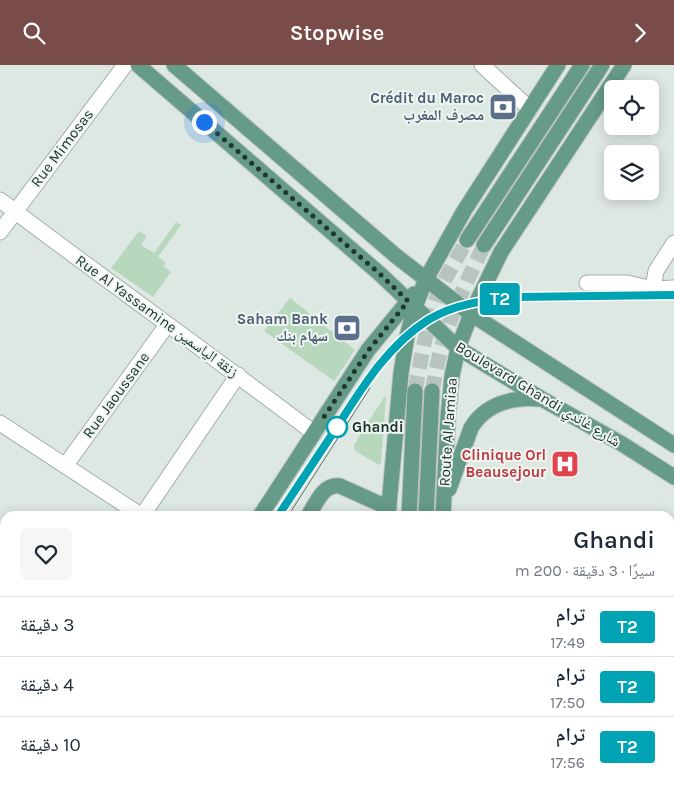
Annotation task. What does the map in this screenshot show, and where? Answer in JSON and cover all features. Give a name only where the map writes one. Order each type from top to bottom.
[{"type":"main road","name":"Boulevard Ghandi شارع غاندي","points":[[138,65],[380,274],[458,348],[542,399],[622,444],[674,477]]},
{"type":"main road","name":"Boulevard Ghandi شارع غاندي","points":[[174,65],[396,256],[471,314],[674,445]]},
{"type":"main road","points":[[263,511],[368,351],[412,304],[464,211],[558,65]]},
{"type":"main road","points":[[467,240],[582,65]]},
{"type":"main road","points":[[484,245],[602,65]]},
{"type":"main road","name":"Route Al Jamiaa","points":[[443,511],[452,376],[458,348],[471,314],[501,252],[624,65]]},
{"type":"main road","points":[[388,511],[400,373],[412,304]]},
{"type":"main road","points":[[409,511],[415,391]]},
{"type":"main road","points":[[426,511],[432,391]]},
{"type":"main road","points":[[443,511],[466,441],[477,418],[484,411],[510,401],[542,399]]},
{"type":"main road","points":[[311,511],[325,490],[335,485],[370,501],[386,511]]},
{"type":"street","name":"Rue Mimosas","points":[[0,232],[125,65]]},
{"type":"street","points":[[482,65],[530,109]]},
{"type":"street","name":"Rue Al Yassamine زنقة الياسمين","points":[[0,200],[314,433]]},
{"type":"street","points":[[653,289],[656,271],[674,243]]},
{"type":"street","points":[[587,283],[627,283],[653,289],[674,288]]},
{"type":"street","name":"Rue Jaoussane","points":[[65,465],[167,325]]},
{"type":"street","points":[[145,511],[238,375]]},
{"type":"street","points":[[0,423],[134,511]]},
{"type":"green space","points":[[176,222],[181,225],[158,257],[166,263],[163,266],[171,272],[153,297],[111,268],[139,231],[147,236],[141,245],[154,253]]},
{"type":"green space","points":[[290,298],[355,350],[334,381],[264,331]]},
{"type":"green space","points":[[384,397],[386,397],[381,463],[379,465],[355,451],[354,445]]},
{"type":"tunnel","points":[[415,391],[426,335],[435,303],[445,279],[467,240]]},
{"type":"tunnel","points":[[432,391],[445,336],[460,296],[484,245]]},
{"type":"tram line","points":[[281,511],[377,368],[400,342],[428,320],[459,306],[516,297],[674,295]]},
{"type":"tram line","name":"T2","points":[[281,511],[372,373],[399,343],[429,320],[461,306],[491,299],[674,295]]},
{"type":"tram line","points":[[291,511],[370,388]]},
{"type":"place","name":"Crédit du Maroc مصرف المغرب","points":[[503,107]]},
{"type":"place","name":"Saham Bank سهام بنك","points":[[347,328]]},
{"type":"place","name":"Ghandi","points":[[337,427]]},
{"type":"place","name":"Clinique Orl Beausejour","points":[[565,464]]},
{"type":"route","points":[[204,122],[387,280],[408,301],[368,351],[324,417],[337,427]]}]
